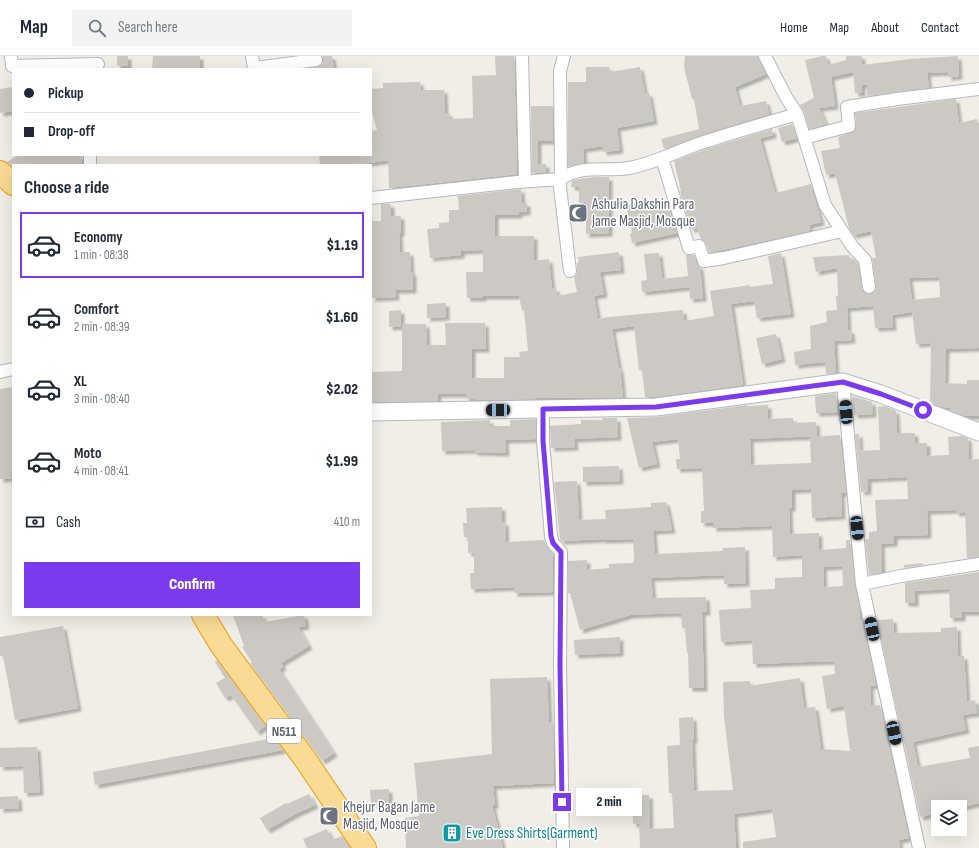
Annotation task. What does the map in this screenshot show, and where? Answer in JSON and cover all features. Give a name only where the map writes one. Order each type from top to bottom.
[{"type":"highway","points":[[0,172],[12,183]]},
{"type":"highway","name":"N511","points":[[203,616],[221,645],[305,759],[365,848]]},
{"type":"street","points":[[11,56],[12,66],[98,63]]},
{"type":"street","points":[[252,56],[254,68],[316,60]]},
{"type":"street","points":[[522,56],[525,181]]},
{"type":"street","points":[[564,56],[560,71],[560,179],[570,271]]},
{"type":"street","points":[[765,56],[786,97],[797,114],[825,205],[852,246],[865,260],[869,287]]},
{"type":"street","points":[[804,138],[849,126],[847,108],[897,99],[979,88]]},
{"type":"street","points":[[372,198],[525,181],[560,179],[566,175],[580,171],[629,168],[662,158],[706,141],[797,114]]},
{"type":"street","points":[[662,158],[689,248],[699,246],[704,260],[724,258],[842,231]]},
{"type":"street","points":[[0,372],[12,369]]},
{"type":"street","points":[[843,382],[862,584],[919,848]]},
{"type":"street","points":[[372,412],[656,407],[843,382],[881,394],[979,432]]},
{"type":"street","points":[[543,409],[543,441],[551,536],[553,543],[561,552],[560,665],[564,848]]},
{"type":"street","points":[[862,584],[901,576],[979,564]]},
{"type":"building","points":[[117,56],[128,56],[128,66],[117,66]]},
{"type":"building","points":[[153,56],[200,56],[200,68],[152,68]]},
{"type":"building","points":[[322,56],[332,56],[334,68],[310,68],[320,66],[323,63]]},
{"type":"building","points":[[495,56],[514,56],[517,174],[389,188],[388,160],[362,164],[320,164],[319,156],[372,156],[372,131],[377,130],[372,112],[372,89],[383,88],[383,83],[420,82],[421,90],[444,90],[445,113],[449,113],[450,119],[473,118],[472,76],[496,75]]},
{"type":"building","points":[[685,56],[758,56],[766,74],[735,87],[740,106],[766,101],[769,114],[705,134],[664,149],[661,139],[699,129],[694,99],[692,99],[684,67]]},
{"type":"building","points":[[826,56],[828,65],[846,60],[846,56],[862,56],[862,65],[910,59],[958,56],[959,76],[948,77],[948,72],[927,73],[929,88],[867,96],[867,85],[862,85],[862,93],[855,93],[853,72],[831,77],[835,106],[819,108],[826,124],[809,129],[804,112],[800,105],[814,98],[805,60]]},
{"type":"building","points":[[586,67],[609,67],[610,72],[640,67],[645,94],[649,93],[654,121],[617,128],[620,150],[603,152],[603,146],[583,149],[584,163],[568,167],[568,82],[586,82]]},
{"type":"building","points":[[12,87],[12,111],[0,113],[0,89]]},
{"type":"building","points":[[956,99],[959,123],[977,119],[979,131],[979,348],[946,349],[945,383],[967,384],[967,380],[979,380],[979,416],[965,416],[950,410],[950,408],[930,402],[931,343],[916,344],[912,312],[892,315],[893,327],[875,328],[873,306],[847,308],[848,330],[851,330],[852,340],[834,341],[836,373],[826,374],[825,362],[795,365],[794,352],[811,349],[810,326],[827,322],[826,311],[837,310],[837,268],[816,272],[813,257],[849,255],[850,260],[854,259],[858,263],[863,291],[870,294],[876,289],[872,258],[876,258],[871,231],[853,235],[849,228],[835,173],[826,175],[821,151],[840,148],[838,137],[854,131],[856,126],[855,113]],"holes":[[[939,277],[940,297],[912,300],[909,278]]]},
{"type":"building","points":[[531,106],[553,106],[553,141],[538,141],[538,164],[546,164],[546,173],[532,173]]},
{"type":"building","points":[[792,124],[797,138],[782,142],[778,128]]},
{"type":"building","points":[[772,129],[773,135],[760,138],[775,193],[811,184],[821,222],[809,225],[810,231],[709,253],[706,243],[701,239],[697,228],[691,229],[680,191],[674,161],[709,148]]},
{"type":"building","points":[[16,156],[82,156],[82,164],[11,165],[7,162]]},
{"type":"building","points":[[595,177],[609,177],[609,233],[586,234],[586,203],[579,203],[579,187],[571,187],[572,181]]},
{"type":"building","points":[[521,189],[522,203],[527,203],[527,212],[519,212],[519,215],[495,215],[495,236],[534,236],[534,261],[549,259],[552,289],[556,288],[557,296],[577,292],[574,277],[577,274],[577,263],[579,262],[578,257],[619,252],[621,270],[600,272],[604,294],[594,296],[598,319],[683,310],[684,321],[714,316],[710,291],[750,285],[750,287],[773,284],[768,256],[781,253],[791,314],[757,318],[754,301],[731,304],[743,385],[655,397],[645,397],[642,370],[639,370],[634,326],[612,329],[619,369],[620,368],[623,398],[475,400],[475,398],[466,399],[466,394],[438,394],[438,401],[372,402],[372,372],[402,371],[402,324],[426,324],[427,345],[446,345],[445,323],[485,323],[486,349],[472,349],[472,378],[504,378],[504,357],[520,357],[519,352],[528,351],[524,310],[522,311],[519,296],[483,296],[483,298],[467,298],[466,272],[483,272],[483,250],[461,251],[461,255],[430,258],[427,229],[439,228],[439,223],[449,222],[449,210],[459,210],[458,196]]},
{"type":"building","points":[[666,199],[677,233],[632,243],[630,234],[632,233],[626,206],[652,200],[652,202]]},
{"type":"building","points":[[381,204],[391,204],[391,216],[401,216],[401,233],[399,233],[400,252],[410,252],[411,273],[413,272],[413,290],[395,290],[396,297],[372,298],[372,221],[381,221]]},
{"type":"building","points":[[659,253],[662,279],[688,276],[686,254],[694,255],[697,264],[700,267],[703,298],[690,299],[689,287],[642,292],[641,281],[647,280],[644,254]]},
{"type":"building","points":[[446,303],[446,317],[427,318],[427,304]]},
{"type":"building","points":[[401,310],[401,326],[389,327],[389,311]]},
{"type":"building","points":[[776,334],[782,359],[762,364],[756,338]]},
{"type":"building","points":[[12,387],[12,478],[0,479],[0,389]]},
{"type":"building","points":[[836,393],[838,412],[816,413],[815,396]]},
{"type":"building","points":[[852,396],[872,402],[873,414],[854,415]]},
{"type":"building","points":[[747,405],[768,405],[768,419],[793,418],[793,423],[816,422],[817,436],[750,439],[751,465],[811,463],[810,437],[840,435],[846,493],[841,493],[842,516],[812,518],[811,489],[792,490],[792,508],[789,508],[790,534],[819,533],[819,550],[846,548],[846,540],[850,540],[860,620],[862,620],[876,685],[870,686],[871,706],[880,705],[909,838],[899,840],[900,848],[743,848],[743,842],[776,837],[772,809],[734,814],[736,848],[640,848],[639,823],[633,824],[632,795],[649,795],[650,829],[674,828],[672,793],[669,793],[667,746],[680,745],[679,718],[693,717],[694,740],[692,740],[694,791],[733,790],[724,717],[723,682],[750,681],[750,686],[800,678],[804,708],[815,707],[821,749],[850,751],[844,706],[827,709],[822,676],[835,674],[834,661],[753,664],[752,640],[721,642],[719,610],[751,608],[750,590],[775,589],[775,578],[802,577],[802,555],[773,557],[772,526],[713,528],[713,523],[701,523],[701,511],[704,511],[702,468],[677,469],[676,459],[680,459],[678,439],[652,442],[657,464],[639,468],[627,418],[657,417]],"holes":[[[842,566],[843,586],[824,587],[823,567]]]},
{"type":"building","points":[[885,406],[896,411],[897,433],[915,433],[915,443],[927,443],[927,456],[949,455],[948,437],[962,436],[968,438],[969,460],[979,459],[979,557],[967,558],[965,512],[956,513],[956,510],[927,511],[928,535],[894,536],[894,543],[881,544],[882,572],[869,575],[865,539],[869,539],[869,532],[877,531],[875,500],[908,499],[907,477],[868,479],[868,491],[861,492],[855,434],[859,434],[860,451],[880,450],[878,407]]},
{"type":"building","points":[[602,418],[617,418],[618,437],[574,439],[575,447],[551,448],[550,426],[581,424],[581,420],[603,420]]},
{"type":"building","points":[[536,419],[536,439],[505,440],[506,453],[474,452],[474,450],[442,451],[441,422],[490,420],[490,426],[510,426],[510,420]]},
{"type":"building","points":[[619,466],[620,481],[583,482],[583,467]]},
{"type":"building","points":[[577,481],[579,520],[606,519],[605,510],[651,507],[651,503],[666,502],[672,530],[653,531],[655,554],[723,551],[722,548],[745,547],[746,583],[724,584],[724,575],[651,578],[653,598],[706,597],[707,612],[702,612],[704,688],[689,688],[688,653],[685,628],[682,628],[681,614],[630,615],[580,630],[570,593],[568,593],[568,561],[587,560],[587,570],[609,568],[609,564],[633,563],[634,559],[633,539],[561,541],[554,482]]},
{"type":"building","points":[[502,507],[502,522],[505,522],[506,542],[544,540],[547,548],[553,555],[553,592],[514,593],[514,587],[471,589],[470,573],[474,573],[474,552],[468,553],[468,537],[464,537],[463,523],[467,523],[466,508]]},
{"type":"building","points":[[923,563],[923,565],[904,568],[904,565]]},
{"type":"building","points":[[979,572],[979,612],[962,612],[962,618],[950,618],[949,589],[915,591],[915,603],[905,603],[905,583]]},
{"type":"building","points":[[233,616],[262,616],[265,622],[304,616],[306,626],[298,627],[309,646],[281,663],[283,667],[279,669],[334,753],[322,761],[250,663],[252,662],[242,647],[244,646]]},
{"type":"building","points":[[893,619],[894,633],[941,632],[941,628],[957,627],[958,656],[964,656],[967,702],[975,700],[977,713],[963,715],[966,730],[913,742],[918,767],[970,758],[968,748],[979,746],[979,803],[967,806],[967,800],[931,800],[931,815],[920,817],[877,620]]},
{"type":"building","points":[[63,626],[78,708],[15,720],[3,656],[0,656],[0,637]]},
{"type":"building","points":[[620,637],[620,653],[575,655],[574,640]]},
{"type":"building","points":[[217,660],[265,726],[257,732],[231,695],[225,698],[216,683],[225,678],[215,662]]},
{"type":"building","points":[[547,677],[549,722],[553,722],[554,783],[493,786],[495,805],[492,805],[503,848],[406,848],[405,818],[419,816],[414,763],[492,754],[490,679]]},
{"type":"building","points":[[274,738],[283,750],[95,785],[93,772]]},
{"type":"building","points":[[37,747],[40,792],[24,793],[23,766],[0,767],[0,748]]},
{"type":"building","points":[[389,789],[389,802],[371,803],[370,790]]},
{"type":"building","points":[[309,794],[315,805],[295,814],[267,830],[260,818],[286,803],[287,804]]},
{"type":"building","points":[[18,796],[19,808],[0,809],[0,797]]},
{"type":"building","points":[[327,829],[332,840],[342,836],[350,848],[307,848],[303,839]]},
{"type":"place","name":"Ashulia Dakshin Para Jame Masjid, Mosque","points":[[578,213]]},
{"type":"place","name":"Khejur Bagan Jame Masjid, Mosque","points":[[329,816]]},
{"type":"place","name":"Eve Dress Shirts(Garment)","points":[[452,833]]},
{"type":"route","points":[[562,802],[560,665],[561,552],[553,543],[551,536],[543,441],[543,409],[656,407],[843,382],[881,394],[923,410]]}]
